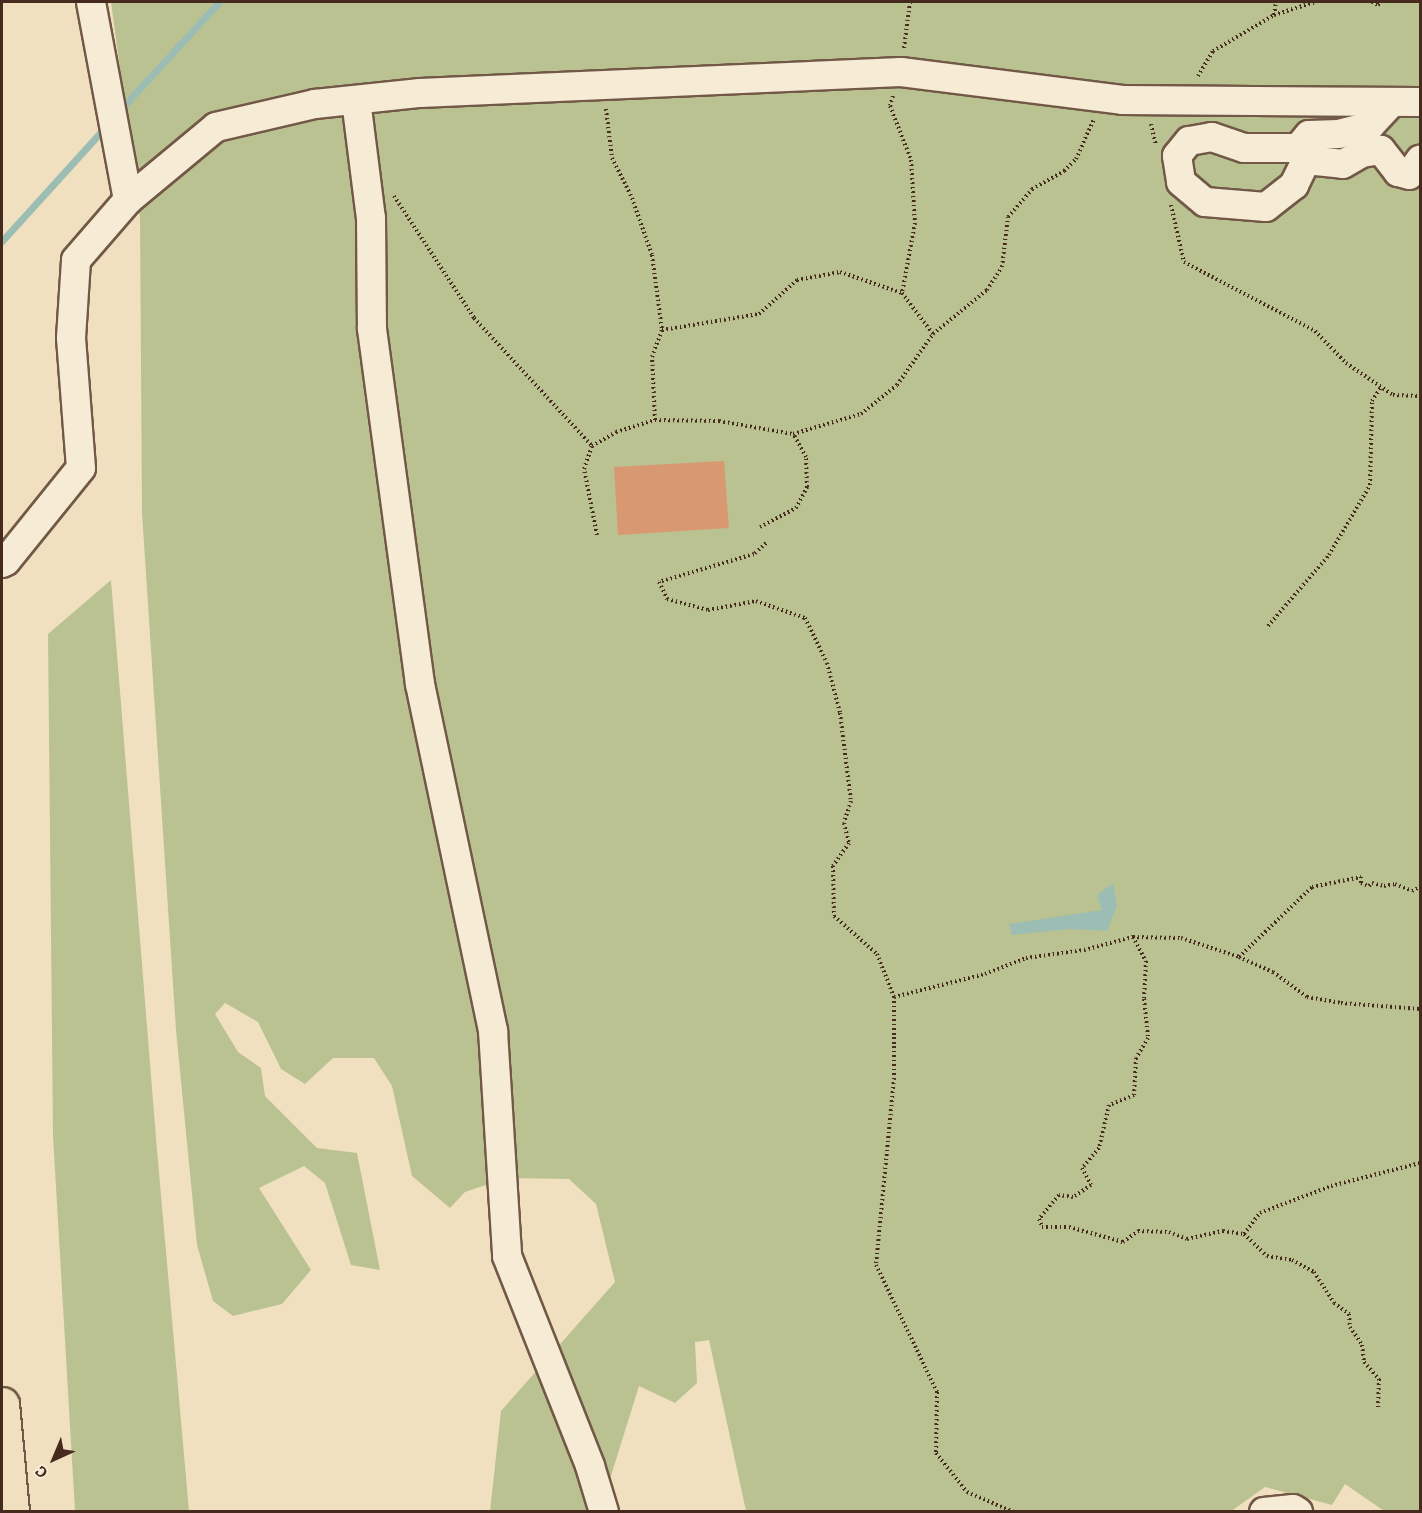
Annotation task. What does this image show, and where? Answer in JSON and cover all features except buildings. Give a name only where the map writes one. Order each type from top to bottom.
[{"type":"highway","points":[[2,1404],[12,1512]]},
{"type":"street","points":[[91,2],[128,200]]},
{"type":"street","points":[[2,563],[81,468],[71,338],[76,261],[128,200],[216,127],[315,104],[420,93],[901,72],[1133,100],[1420,102]]},
{"type":"street","points":[[356,100],[371,218],[372,329],[420,684],[493,1031],[507,1256],[590,1466],[604,1512]]},
{"type":"street","points":[[1392,102],[1370,126],[1339,134],[1309,135],[1302,154],[1343,164],[1362,153],[1381,150],[1398,172],[1409,175],[1420,160]]},
{"type":"street","points":[[1264,1512],[1293,1509],[1298,1512]]},
{"type":"path","points":[[902,293],[915,224],[911,160],[890,106],[901,72],[910,2]]},
{"type":"path","points":[[1274,15],[1276,2]]},
{"type":"path","points":[[1184,100],[1213,51],[1274,15],[1315,2]]},
{"type":"path","points":[[1372,2],[1378,4],[1382,2]]},
{"type":"path","points":[[604,85],[612,158],[632,198],[652,255],[663,330],[652,357],[655,420]]},
{"type":"path","points":[[597,535],[585,469],[592,446],[616,432],[655,420],[719,421],[793,434],[861,414],[897,385],[933,334],[987,290],[1002,267],[1008,217],[1032,189],[1064,171],[1076,159],[1094,120],[1133,100],[1156,146]]},
{"type":"path","points":[[363,164],[390,190],[474,318],[592,446]]},
{"type":"path","points":[[1170,204],[1184,262],[1316,331],[1346,363],[1393,395],[1420,396]]},
{"type":"path","points":[[663,330],[759,314],[797,280],[840,272],[902,293],[933,334]]},
{"type":"path","points":[[1268,626],[1329,555],[1370,485],[1372,401],[1381,387]]},
{"type":"path","points":[[760,526],[796,508],[807,487],[806,457],[793,434]]},
{"type":"path","points":[[766,543],[754,554],[659,582],[667,599],[708,610],[756,601],[805,618],[830,673],[840,714],[851,801],[844,823],[849,843],[833,866],[834,915],[877,954],[894,997],[894,1078],[876,1265],[937,1392],[936,1453],[967,1492],[1014,1512]]},
{"type":"path","points":[[1239,957],[1312,887],[1361,877],[1361,883],[1369,885],[1372,883],[1384,886],[1395,884],[1412,891],[1420,886]]},
{"type":"path","points":[[894,997],[985,974],[1026,958],[1084,950],[1133,937],[1181,938],[1239,957],[1273,972],[1307,997],[1341,1003],[1420,1009]]},
{"type":"path","points":[[1133,937],[1146,961],[1144,999],[1148,1038],[1136,1058],[1134,1095],[1109,1104],[1099,1148],[1082,1168],[1091,1185],[1073,1197],[1059,1195],[1039,1219],[1042,1227],[1069,1227],[1124,1242],[1138,1231],[1169,1232],[1187,1239],[1223,1231],[1244,1234],[1267,1256],[1292,1260],[1314,1272],[1334,1303],[1349,1314],[1350,1327],[1362,1345],[1364,1362],[1379,1379],[1378,1407]]},
{"type":"path","points":[[1244,1234],[1260,1213],[1331,1186],[1420,1163]]},
{"type":"green space","points":[[111,2],[1420,2],[1420,1511],[1384,1511],[1345,1484],[1332,1505],[1265,1487],[1230,1512],[746,1511],[709,1340],[695,1342],[697,1383],[675,1403],[639,1386],[600,1511],[490,1511],[501,1411],[615,1282],[596,1204],[569,1179],[507,1178],[465,1192],[450,1208],[412,1176],[392,1086],[374,1058],[333,1058],[305,1084],[281,1069],[258,1022],[225,1003],[215,1014],[238,1052],[261,1068],[265,1096],[317,1148],[357,1153],[380,1270],[351,1265],[325,1183],[304,1166],[259,1188],[311,1270],[282,1304],[233,1316],[213,1301],[197,1245],[176,1030],[142,513],[140,218]]},
{"type":"green space","points":[[111,580],[189,1511],[75,1511],[53,1136],[48,634]]},
{"type":"water","points":[[1113,883],[1117,906],[1107,931],[1070,929],[1012,935],[1009,924],[1102,910],[1097,895]]},
{"type":"waterway","points":[[120,110],[219,2]]},
{"type":"waterway","points":[[2,241],[107,125]]}]
